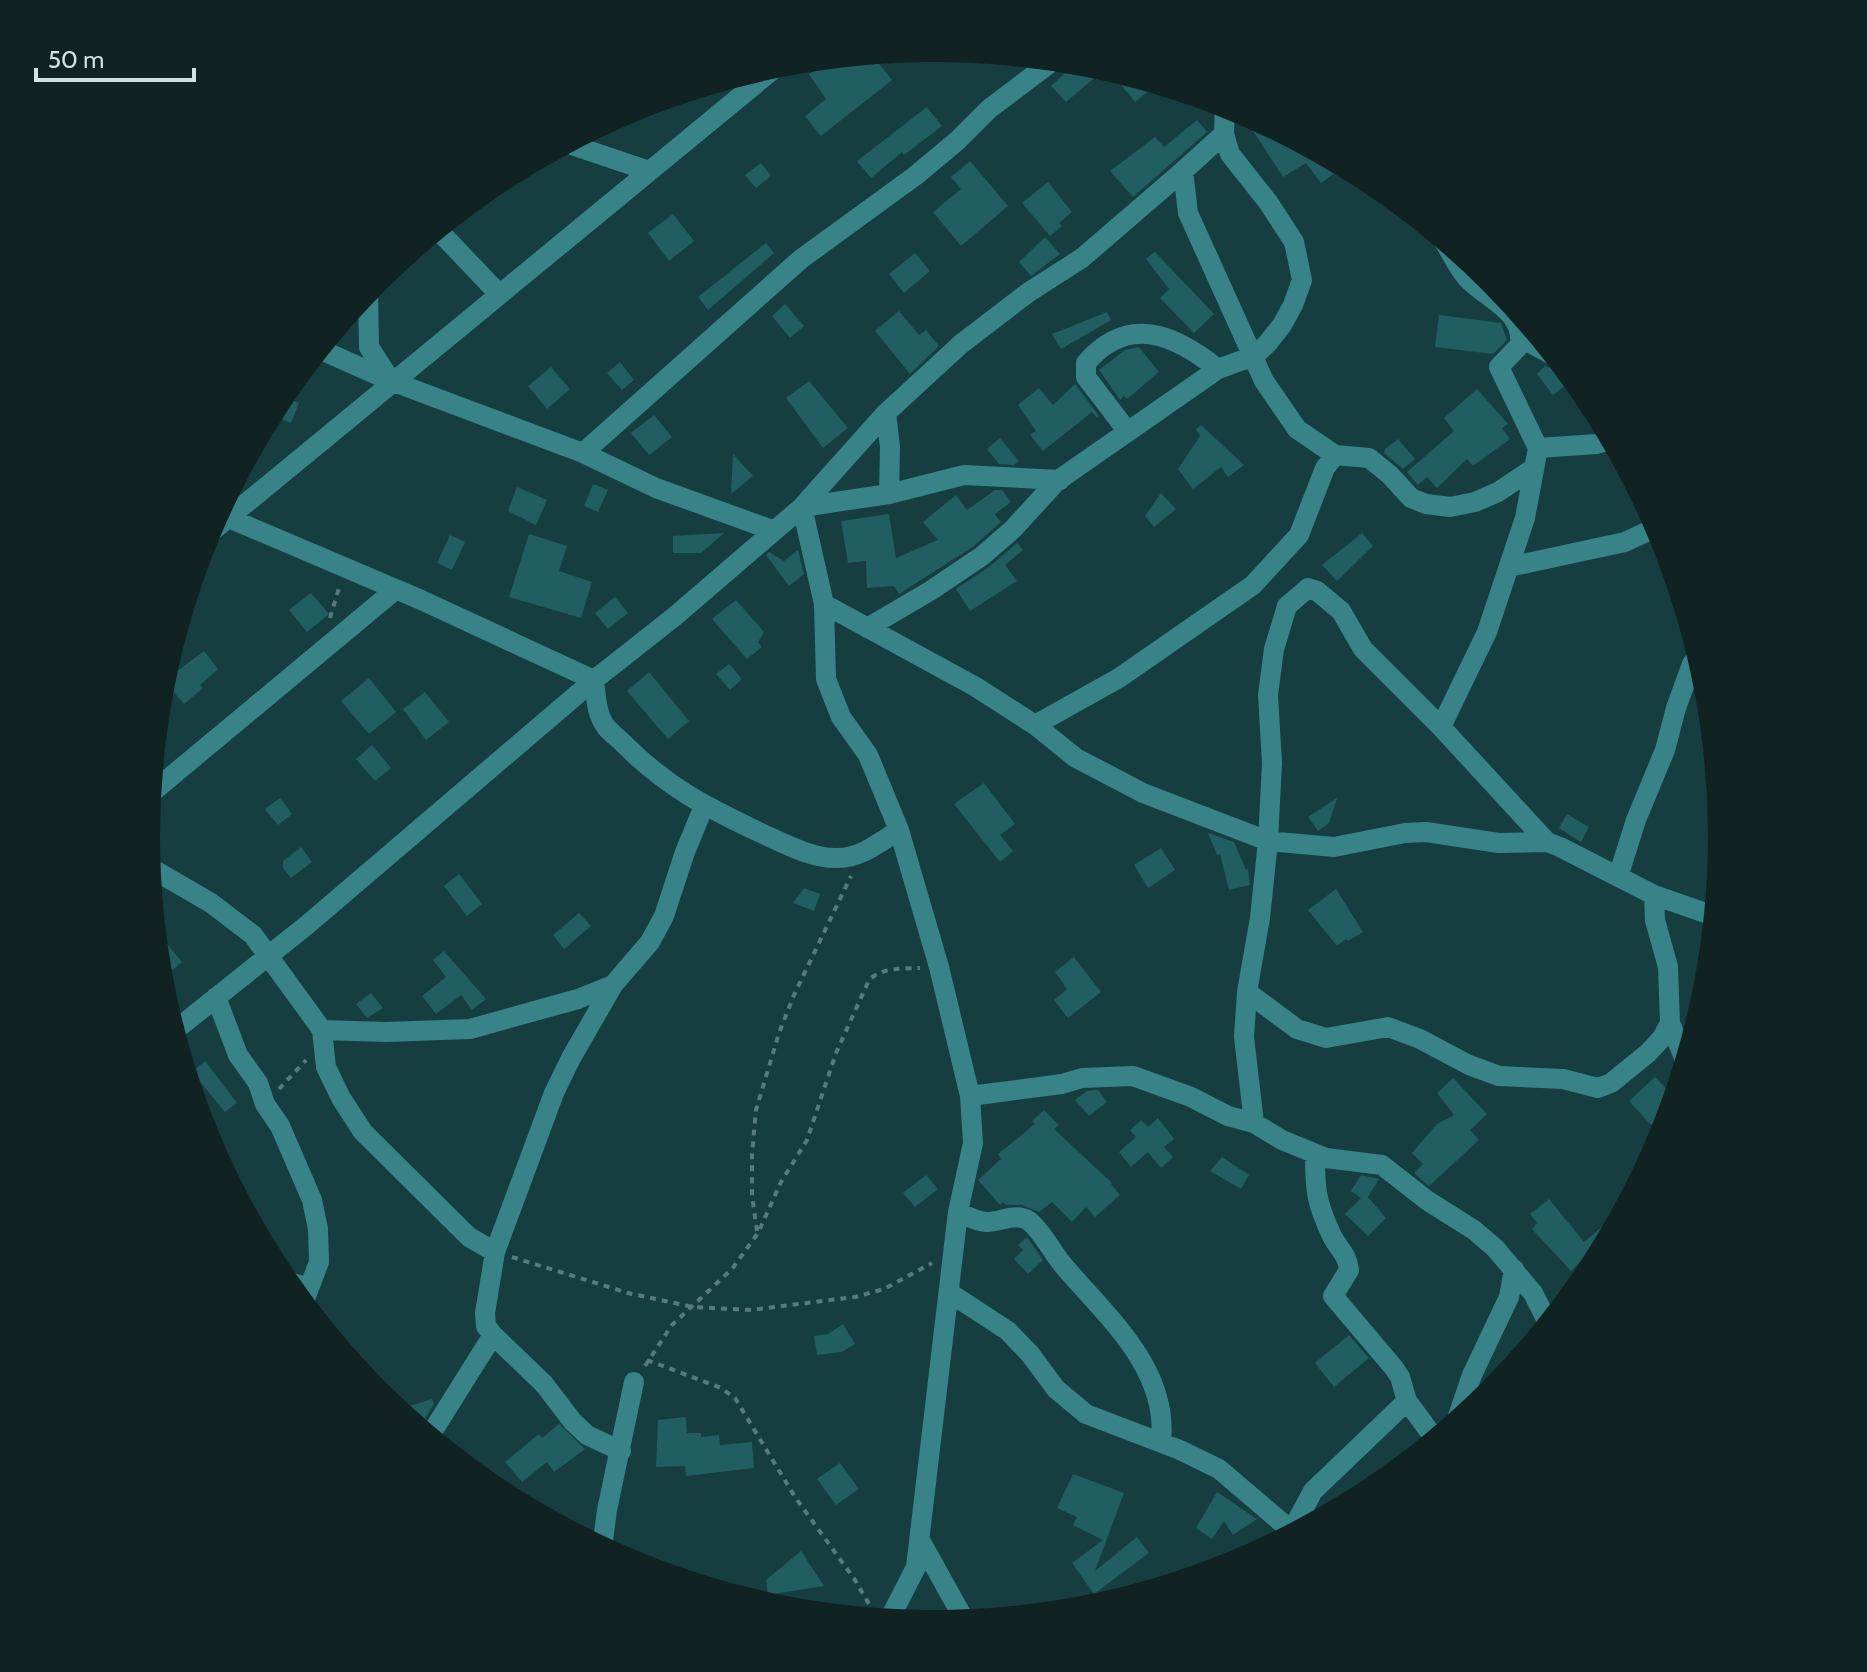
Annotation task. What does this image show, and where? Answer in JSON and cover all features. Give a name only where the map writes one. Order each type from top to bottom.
[{"type":"street","points":[[583,453],[801,259],[915,176],[989,109],[1041,70]]},
{"type":"street","points":[[234,506],[757,83]]},
{"type":"street","points":[[867,628],[982,556],[1060,480],[1218,369],[1254,356],[1282,325],[1302,280],[1294,242],[1268,202],[1230,154],[1224,134],[1225,119]]},
{"type":"street","points":[[183,1024],[802,507],[886,413],[961,344],[1029,292],[1082,258],[1224,134]]},
{"type":"street","points":[[580,148],[649,171]]},
{"type":"street","points":[[1183,171],[1188,213],[1264,381],[1297,429],[1335,455],[1369,458],[1411,498],[1426,504],[1450,507],[1475,502],[1498,492],[1536,458],[1600,443]]},
{"type":"street","points":[[444,237],[499,294]]},
{"type":"street","points":[[1460,269],[1482,290]]},
{"type":"street","points":[[368,308],[369,347],[391,381]]},
{"type":"street","points":[[1516,327],[1521,338],[1529,342]]},
{"type":"street","points":[[1128,432],[1086,377],[1086,363],[1097,350],[1113,340],[1139,332],[1180,342],[1218,369]]},
{"type":"street","points":[[1441,727],[1487,632],[1525,518],[1536,458],[1499,367],[1518,349],[1521,338]]},
{"type":"street","points":[[329,353],[391,381],[583,453],[656,488],[772,530]]},
{"type":"street","points":[[886,413],[890,447],[889,494]]},
{"type":"street","points":[[1035,725],[1119,678],[1253,585],[1299,535],[1319,482],[1335,455]]},
{"type":"street","points":[[802,507],[889,494],[964,475],[1060,480]]},
{"type":"street","points":[[802,507],[824,604],[826,679],[832,699],[868,755],[899,830],[939,967],[970,1096],[973,1143],[958,1212],[920,1540],[916,1567],[895,1608]]},
{"type":"street","points":[[228,518],[594,680]]},
{"type":"street","points":[[1509,567],[1625,542],[1646,532]]},
{"type":"street","points":[[1254,1123],[1244,1037],[1247,992],[1260,918],[1268,841],[1272,763],[1268,695],[1274,649],[1287,606],[1308,588],[1317,591],[1341,611],[1363,649],[1441,727],[1547,842],[1654,895],[1703,912]]},
{"type":"street","points":[[161,785],[395,590]]},
{"type":"street","points":[[824,604],[976,687],[1035,725],[1076,758],[1143,793],[1268,841],[1334,847],[1426,832],[1499,843],[1547,842]]},
{"type":"street","points":[[1618,877],[1636,820],[1665,750],[1690,671]]},
{"type":"street","points":[[594,680],[597,707],[607,728],[646,767],[704,806],[785,844],[816,855],[838,858],[859,855],[899,830]]},
{"type":"street","points":[[621,1451],[587,1435],[573,1422],[544,1384],[493,1335],[486,1326],[485,1313],[495,1252],[554,1093],[613,985],[650,942],[664,916],[704,806]]},
{"type":"street","points":[[161,873],[186,887],[253,935],[322,1030],[326,1067],[363,1132],[469,1237],[495,1252]]},
{"type":"street","points":[[1654,895],[1655,920],[1668,967],[1670,1023],[1679,1044]]},
{"type":"street","points":[[322,1030],[386,1032],[470,1029],[578,999],[613,985]]},
{"type":"street","points":[[1247,992],[1297,1029],[1326,1038],[1388,1027],[1499,1076],[1563,1079],[1598,1088],[1611,1083],[1648,1053],[1662,1038],[1670,1023]]},
{"type":"street","points":[[216,997],[238,1055],[258,1083],[265,1104],[280,1126],[312,1200],[318,1229],[319,1262],[308,1291]]},
{"type":"street","points":[[970,1096],[1062,1084],[1082,1078],[1133,1076],[1191,1097],[1228,1116],[1254,1123],[1282,1140],[1326,1158],[1382,1165],[1428,1201],[1474,1230],[1514,1269],[1533,1293],[1543,1313]]},
{"type":"street","points":[[1315,1154],[1315,1193],[1334,1240],[1347,1256],[1349,1270],[1333,1296],[1394,1368],[1407,1401],[1429,1431]]},
{"type":"street","points":[[958,1212],[987,1222],[1017,1217],[1031,1222],[1053,1254],[1136,1350],[1152,1383],[1163,1425],[1161,1442]]},
{"type":"street","points":[[1464,1399],[1509,1297],[1514,1269]]},
{"type":"street","points":[[950,1293],[1008,1331],[1056,1389],[1086,1414],[1161,1442],[1219,1469],[1286,1525]]},
{"type":"street","points":[[435,1428],[493,1335]]},
{"type":"street","points":[[604,1536],[634,1382]]},
{"type":"street","points":[[1300,1517],[1313,1491],[1407,1401]]},
{"type":"street","points":[[920,1540],[958,1609]]},
{"type":"path","points":[[320,652],[343,566]]},
{"type":"path","points":[[758,1233],[752,1196],[756,1110],[794,995],[859,855]]},
{"type":"path","points":[[634,1382],[672,1325],[732,1269],[758,1233],[781,1182],[807,1140],[836,1053],[869,980],[887,970],[939,967]]},
{"type":"path","points":[[265,1104],[309,1056],[322,1030]]},
{"type":"path","points":[[495,1252],[628,1293],[693,1307],[751,1310],[855,1297],[884,1289],[955,1251]]},
{"type":"path","points":[[647,1360],[721,1388],[735,1398],[795,1497],[871,1607]]},
{"type":"building","points":[[879,64],[892,80],[821,136],[805,116],[826,99],[809,74]]},
{"type":"building","points":[[1064,74],[1093,79],[1066,102],[1051,86]]},
{"type":"building","points":[[1121,85],[1147,92],[1135,102]]},
{"type":"building","points":[[927,107],[942,126],[904,155],[902,152],[871,178],[857,161]]},
{"type":"building","points":[[1197,120],[1207,132],[1133,197],[1110,171],[1155,137],[1164,147]]},
{"type":"building","points":[[1254,132],[1333,174],[1321,183],[1306,163],[1283,177]]},
{"type":"building","points":[[970,161],[1008,206],[961,246],[933,212],[961,189],[951,177]]},
{"type":"building","points":[[761,163],[771,176],[756,188],[745,175]]},
{"type":"building","points":[[1048,182],[1072,212],[1050,236],[1022,203]]},
{"type":"building","points":[[673,214],[694,241],[669,261],[648,233]]},
{"type":"building","points":[[1045,237],[1060,254],[1031,276],[1019,262]]},
{"type":"building","points":[[766,243],[774,253],[708,310],[698,297]]},
{"type":"building","points":[[1155,252],[1214,314],[1194,333],[1160,298],[1169,289],[1146,259]]},
{"type":"building","points":[[915,253],[930,271],[904,293],[889,274]]},
{"type":"building","points":[[785,304],[804,326],[790,338],[772,316]]},
{"type":"building","points":[[899,311],[919,335],[926,330],[939,346],[910,374],[875,331]]},
{"type":"building","points":[[1107,312],[1111,320],[1061,349],[1052,334]]},
{"type":"building","points":[[1439,315],[1501,323],[1507,340],[1493,354],[1435,347]]},
{"type":"building","points":[[1139,347],[1159,372],[1127,399],[1124,396],[1120,400],[1099,370],[1125,350]]},
{"type":"building","points":[[620,362],[634,380],[622,390],[607,373]]},
{"type":"building","points":[[1545,366],[1550,368],[1563,387],[1553,395],[1537,374]]},
{"type":"building","points":[[551,367],[570,389],[547,409],[528,386]]},
{"type":"building","points":[[809,381],[848,428],[823,448],[786,398]]},
{"type":"building","points":[[1075,384],[1099,416],[1097,418],[1092,412],[1043,451],[1030,435],[1036,431],[1018,405],[1039,388],[1053,405]]},
{"type":"building","points":[[1477,389],[1508,424],[1502,428],[1510,439],[1473,466],[1467,459],[1437,488],[1427,477],[1418,485],[1407,472],[1454,431],[1444,418]]},
{"type":"building","points":[[294,401],[299,403],[291,423],[282,419]]},
{"type":"building","points":[[654,415],[672,437],[649,455],[631,433]]},
{"type":"building","points":[[1201,425],[1244,465],[1228,477],[1221,467],[1193,489],[1178,469],[1200,436],[1196,429]]},
{"type":"building","points":[[1000,438],[1019,461],[1014,465],[999,464],[987,449]]},
{"type":"building","points":[[1398,439],[1415,459],[1403,469],[1384,453]]},
{"type":"building","points":[[733,454],[753,476],[731,494]]},
{"type":"building","points":[[593,484],[608,490],[598,512],[584,506]]},
{"type":"building","points":[[517,487],[547,500],[536,525],[508,511]]},
{"type":"building","points":[[995,490],[1002,490],[1011,502],[995,514],[1001,522],[974,546],[899,594],[894,586],[867,588],[866,561],[848,563],[841,521],[889,514],[896,558],[938,540],[923,522],[956,495],[967,510]]},
{"type":"building","points":[[1161,493],[1176,509],[1154,527],[1145,516]]},
{"type":"building","points":[[724,533],[701,553],[673,553],[673,536]]},
{"type":"building","points":[[1362,533],[1373,546],[1337,581],[1322,565]]},
{"type":"building","points":[[529,534],[567,546],[559,571],[592,582],[581,618],[509,597]]},
{"type":"building","points":[[450,535],[465,542],[452,570],[437,563]]},
{"type":"building","points":[[1017,543],[1023,550],[1005,565],[1017,581],[970,611],[956,589]]},
{"type":"building","points":[[798,550],[804,574],[789,586],[766,555],[769,552],[784,561]]},
{"type":"building","points":[[311,593],[329,614],[307,632],[289,610]]},
{"type":"building","points":[[615,597],[628,613],[608,629],[595,613]]},
{"type":"building","points":[[736,600],[764,632],[758,642],[762,647],[747,659],[712,619]]},
{"type":"building","points":[[204,651],[218,669],[200,685],[203,688],[184,704],[173,691],[177,671]]},
{"type":"building","points":[[729,664],[742,679],[730,690],[716,674]]},
{"type":"building","points":[[649,672],[689,721],[668,739],[627,691]]},
{"type":"building","points":[[369,678],[396,712],[369,734],[341,701]]},
{"type":"building","points":[[425,692],[449,722],[426,740],[403,709]]},
{"type":"building","points":[[372,745],[391,768],[375,781],[356,759]]},
{"type":"building","points":[[984,783],[1015,824],[1000,835],[1013,851],[1000,862],[954,804]]},
{"type":"building","points":[[280,798],[292,814],[278,825],[265,809]]},
{"type":"building","points":[[1337,798],[1329,823],[1318,831],[1308,817]]},
{"type":"building","points":[[1567,814],[1589,827],[1581,842],[1559,828]]},
{"type":"building","points":[[1208,833],[1234,842],[1248,869],[1250,885],[1229,890],[1220,854],[1217,855]]},
{"type":"building","points":[[301,847],[312,862],[291,878],[283,868],[283,861]]},
{"type":"building","points":[[1161,848],[1175,870],[1148,888],[1134,865]]},
{"type":"building","points":[[459,874],[482,904],[467,916],[444,886]]},
{"type":"building","points":[[804,888],[820,894],[814,911],[793,903]]},
{"type":"building","points":[[1336,889],[1363,932],[1337,946],[1308,910]]},
{"type":"building","points":[[579,913],[591,926],[564,949],[553,935]]},
{"type":"building","points":[[167,944],[182,962],[171,971]]},
{"type":"building","points":[[444,951],[486,999],[472,1010],[461,995],[436,1014],[422,996],[446,977],[433,960]]},
{"type":"building","points":[[1074,957],[1101,992],[1068,1018],[1054,1000],[1067,989],[1055,972]]},
{"type":"building","points":[[371,993],[383,1008],[367,1018],[356,1004]]},
{"type":"building","points":[[205,1061],[237,1103],[225,1112],[200,1082],[196,1069]]},
{"type":"building","points":[[1655,1077],[1665,1088],[1651,1125],[1629,1101]]},
{"type":"building","points":[[1453,1078],[1487,1114],[1470,1130],[1479,1140],[1429,1186],[1414,1173],[1423,1164],[1412,1153],[1437,1124],[1454,1115],[1437,1093]]},
{"type":"building","points":[[1098,1090],[1107,1102],[1089,1116],[1075,1100],[1087,1091]]},
{"type":"building","points":[[1044,1110],[1059,1125],[1054,1129],[1112,1183],[1120,1195],[1095,1217],[1086,1207],[1072,1222],[1052,1202],[1039,1212],[1022,1205],[1006,1205],[1003,1202],[1000,1205],[978,1180],[1001,1159],[998,1154],[1035,1124],[1032,1121]]},
{"type":"building","points":[[1158,1118],[1174,1139],[1164,1147],[1173,1157],[1161,1168],[1148,1152],[1131,1167],[1119,1152],[1136,1137],[1130,1130],[1141,1120],[1148,1127]]},
{"type":"building","points":[[1222,1157],[1249,1175],[1241,1189],[1210,1171]]},
{"type":"building","points":[[926,1175],[938,1189],[915,1207],[903,1193]]},
{"type":"building","points":[[1361,1175],[1379,1179],[1368,1197],[1386,1218],[1368,1236],[1345,1214],[1361,1198],[1351,1191]]},
{"type":"building","points":[[1549,1199],[1584,1242],[1601,1229],[1571,1271],[1532,1229],[1537,1223],[1530,1214]]},
{"type":"building","points":[[1027,1237],[1043,1260],[1028,1274],[1014,1259],[1023,1250],[1018,1245]]},
{"type":"building","points":[[843,1324],[855,1344],[842,1352],[817,1355],[814,1336],[828,1334]]},
{"type":"building","points":[[1349,1335],[1369,1358],[1334,1387],[1315,1363]]},
{"type":"building","points":[[432,1399],[434,1404],[424,1419],[410,1406]]},
{"type":"building","points":[[686,1417],[687,1433],[701,1433],[701,1437],[719,1435],[720,1445],[752,1442],[754,1468],[686,1476],[685,1466],[656,1467],[658,1420]]},
{"type":"building","points":[[559,1424],[585,1449],[554,1472],[547,1462],[522,1482],[505,1462],[539,1434],[542,1438]]},
{"type":"building","points":[[840,1463],[859,1489],[836,1505],[817,1479]]},
{"type":"building","points":[[1073,1474],[1124,1493],[1095,1571],[1137,1537],[1149,1553],[1093,1593],[1072,1563],[1103,1540],[1073,1525],[1077,1517],[1057,1508]]},
{"type":"building","points":[[1217,1492],[1257,1519],[1233,1535],[1224,1521],[1212,1539],[1196,1528]]},
{"type":"building","points":[[801,1551],[824,1586],[777,1594],[768,1592],[766,1580]]}]
